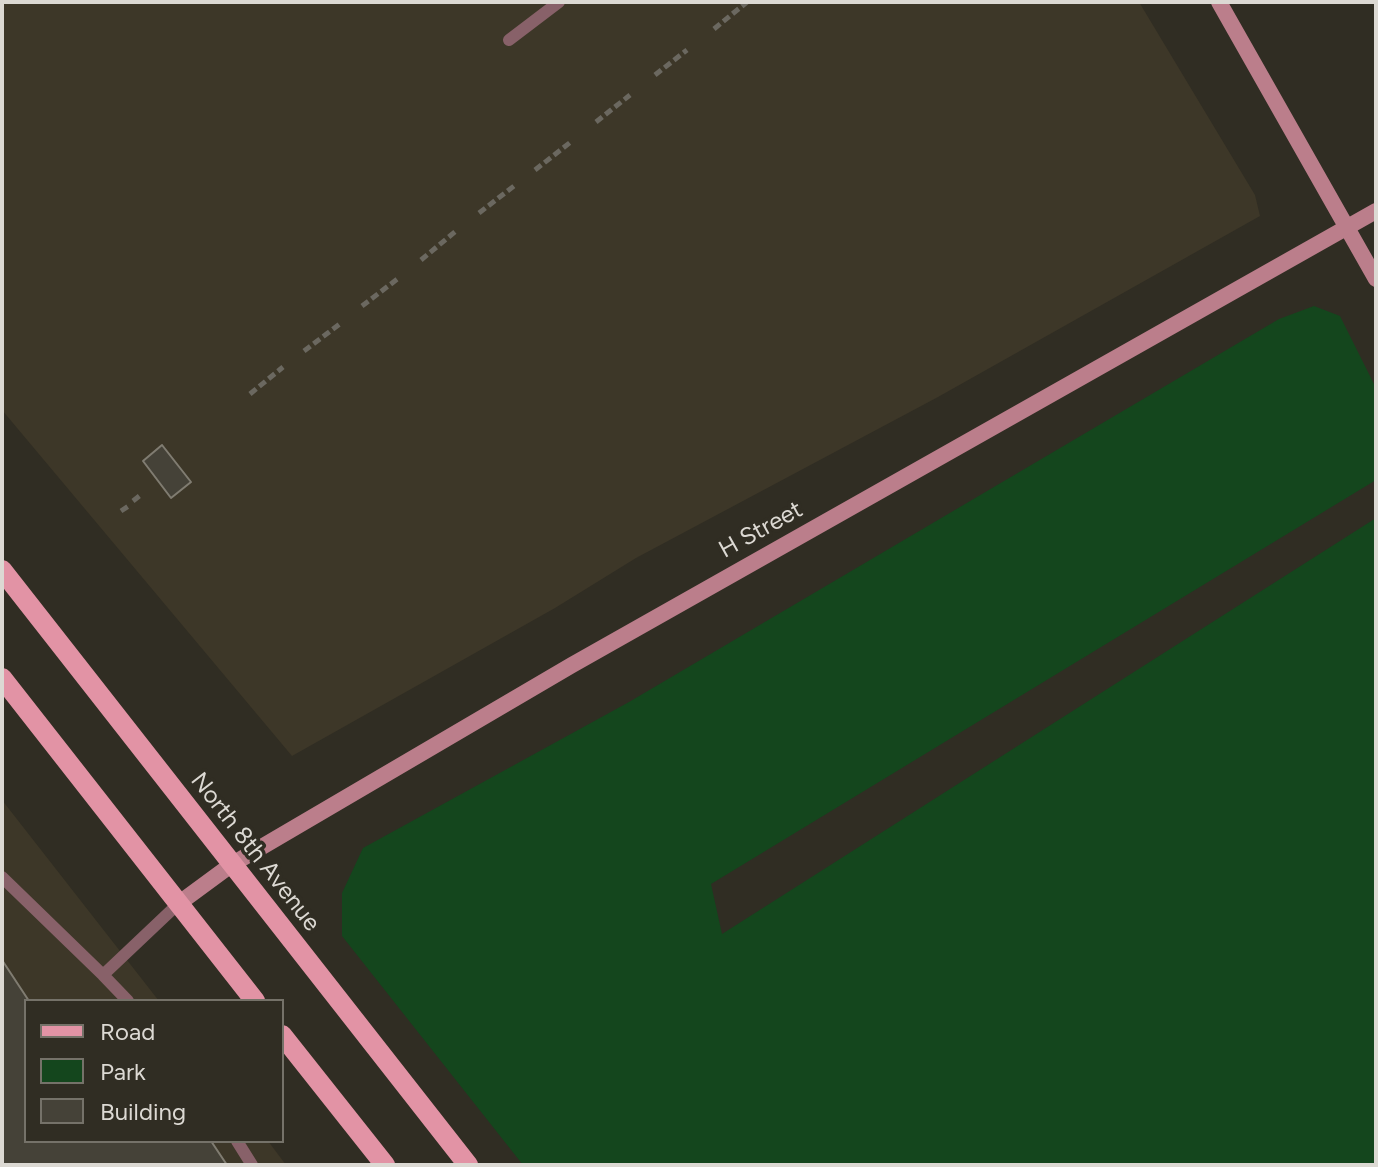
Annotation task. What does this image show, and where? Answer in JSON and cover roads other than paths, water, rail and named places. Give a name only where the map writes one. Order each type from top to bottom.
[{"type":"main road","name":"North 8th Avenue","points":[[2,570],[468,1165]]},
{"type":"main road","points":[[2,678],[253,999]]},
{"type":"main road","points":[[284,1038],[385,1165]]},
{"type":"street","points":[[1219,2],[1376,279]]},
{"type":"street","name":"H Street","points":[[178,904],[231,865],[624,635],[1376,211]]},
{"type":"lane","points":[[509,40],[559,2]]},
{"type":"lane","points":[[2,877],[126,999]]},
{"type":"lane","points":[[103,975],[178,904]]},
{"type":"lane","points":[[238,1143],[252,1165]]}]
